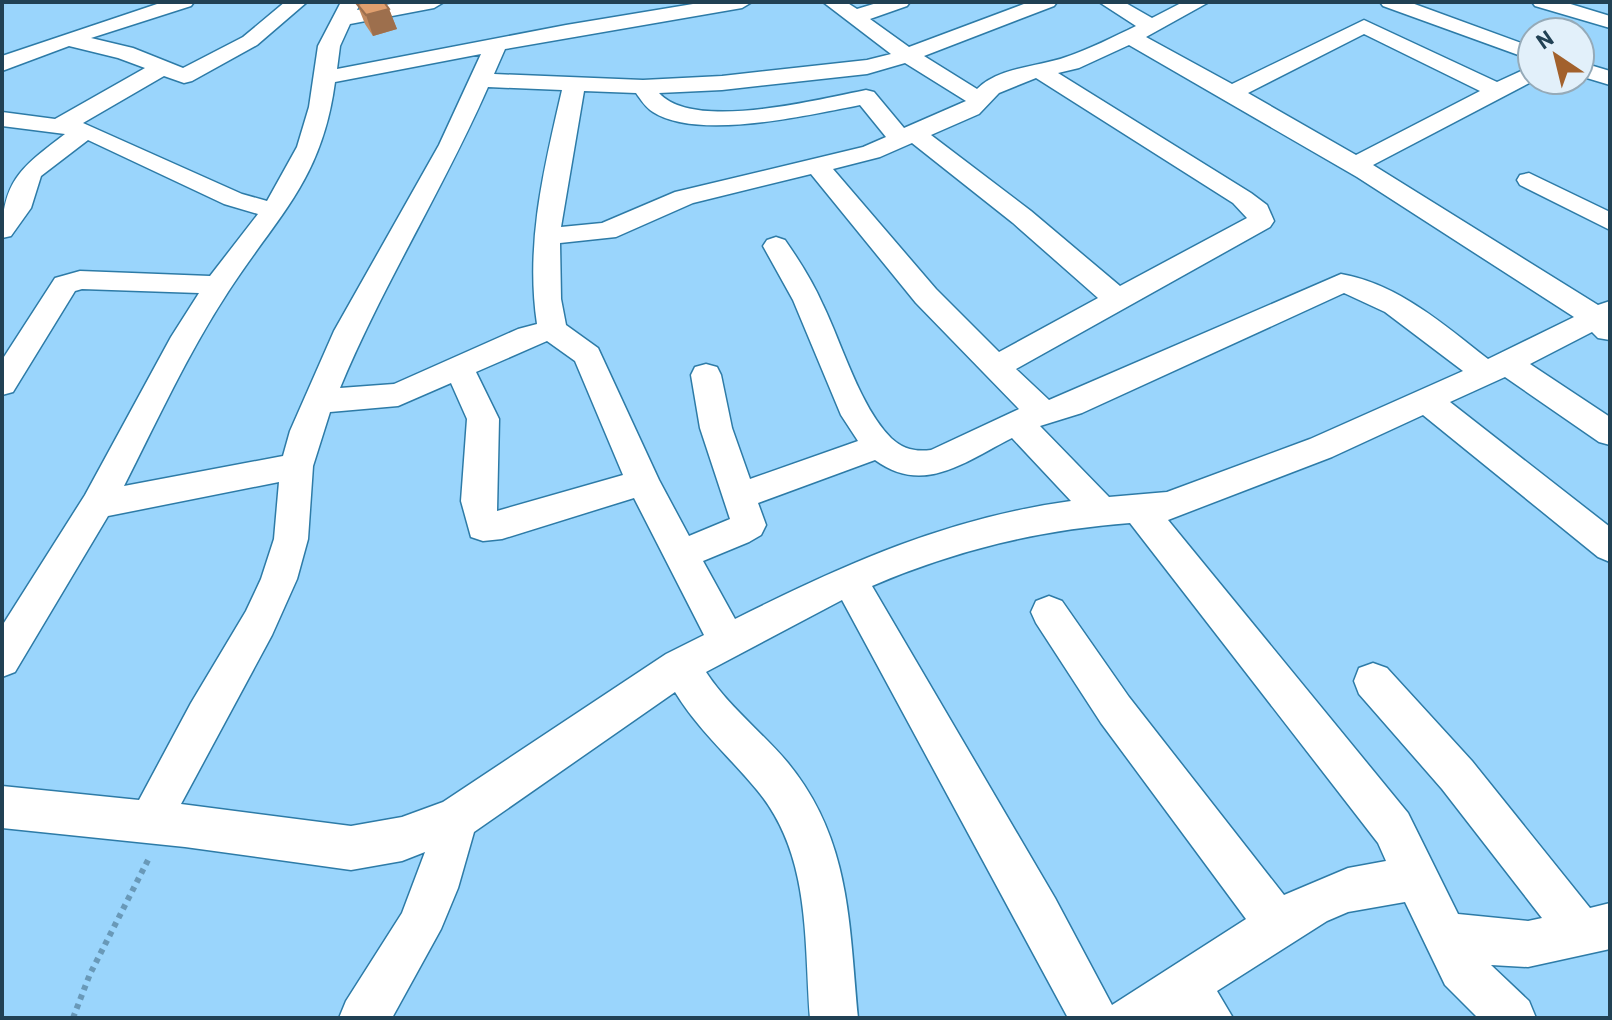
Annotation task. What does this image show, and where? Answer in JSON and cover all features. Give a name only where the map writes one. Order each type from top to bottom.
[{"type":"street","points":[[2,64],[67,39],[116,15],[184,2]]},
{"type":"street","points":[[67,39],[125,53],[160,69],[189,76],[250,41],[297,2]]},
{"type":"street","points":[[2,660],[97,505],[162,378],[218,285],[274,211],[309,147],[320,107],[329,46],[346,10],[434,2]]},
{"type":"street","points":[[323,78],[496,45],[599,16],[742,2]]},
{"type":"street","points":[[833,2],[907,55],[979,100]]},
{"type":"street","points":[[854,17],[900,2]]},
{"type":"street","points":[[480,80],[643,87],[722,83],[882,64],[1047,2]]},
{"type":"street","points":[[1109,2],[1140,32],[1233,92],[1442,215],[1605,321]]},
{"type":"street","points":[[547,236],[607,231],[628,224],[665,203],[815,163],[865,154],[963,112],[991,88],[1039,70],[1071,63],[1199,2]]},
{"type":"street","points":[[1390,2],[1516,48]]},
{"type":"street","points":[[1542,2],[1610,22]]},
{"type":"street","points":[[1233,92],[1362,26],[1373,28],[1498,91]]},
{"type":"street","points":[[158,823],[205,716],[259,623],[279,579],[291,539],[297,466],[306,431],[349,331],[451,145],[496,45]]},
{"type":"street","points":[[60,126],[160,69]]},
{"type":"street","points":[[844,69],[866,97],[906,136],[1022,217],[1118,300]]},
{"type":"street","points":[[997,366],[1253,227],[1262,218],[1242,198],[1198,168],[1039,70]]},
{"type":"street","points":[[1355,165],[1516,81]]},
{"type":"street","points":[[574,85],[554,180],[547,236],[544,278],[552,330],[587,355],[643,482],[727,641]]},
{"type":"street","points":[[643,87],[664,109],[695,117],[787,111],[866,97]]},
{"type":"street","points":[[2,119],[86,130],[233,199],[274,211]]},
{"type":"street","points":[[2,230],[18,208],[26,180],[32,171],[86,130]]},
{"type":"street","points":[[815,163],[926,296],[997,366],[1030,418],[1120,510],[1393,828],[1419,877],[1426,903],[1461,969],[1512,1018]]},
{"type":"street","points":[[1529,180],[1610,222]]},
{"type":"street","points":[[776,246],[807,300],[857,415],[879,446],[903,461],[927,465],[1030,418],[1071,405],[1341,283],[1382,299],[1610,433]]},
{"type":"street","points":[[2,384],[65,285],[80,280],[218,285]]},
{"type":"street","points":[[2,807],[351,848],[402,839],[456,819],[680,666],[849,579],[901,558],[1015,523],[1169,506],[1321,448],[1496,367],[1605,321]]},
{"type":"street","points":[[321,401],[398,395],[528,336],[552,330]]},
{"type":"street","points":[[459,367],[483,419],[478,501],[484,528],[643,482]]},
{"type":"street","points":[[681,554],[749,525],[716,428],[706,375]]},
{"type":"street","points":[[1426,400],[1610,547]]},
{"type":"street","points":[[740,496],[879,446]]},
{"type":"street","points":[[97,505],[297,466]]},
{"type":"street","points":[[849,579],[1039,914],[1094,1018]]},
{"type":"street","points":[[1049,612],[1115,710],[1278,924]]},
{"type":"street","points":[[680,666],[709,711],[773,777],[807,829],[822,877],[834,1018]]},
{"type":"street","points":[[1373,681],[1595,929],[1528,944],[1489,942],[1442,934]]},
{"type":"street","points":[[363,1018],[392,978],[415,935],[433,895],[456,819]]},
{"type":"street","points":[[1131,1018],[1196,1003],[1278,924],[1312,904],[1348,890],[1419,877]]},
{"type":"path","points":[[73,1018],[158,823]]},
{"type":"building","points":[[384,2],[389,9],[366,15],[357,4]]}]
